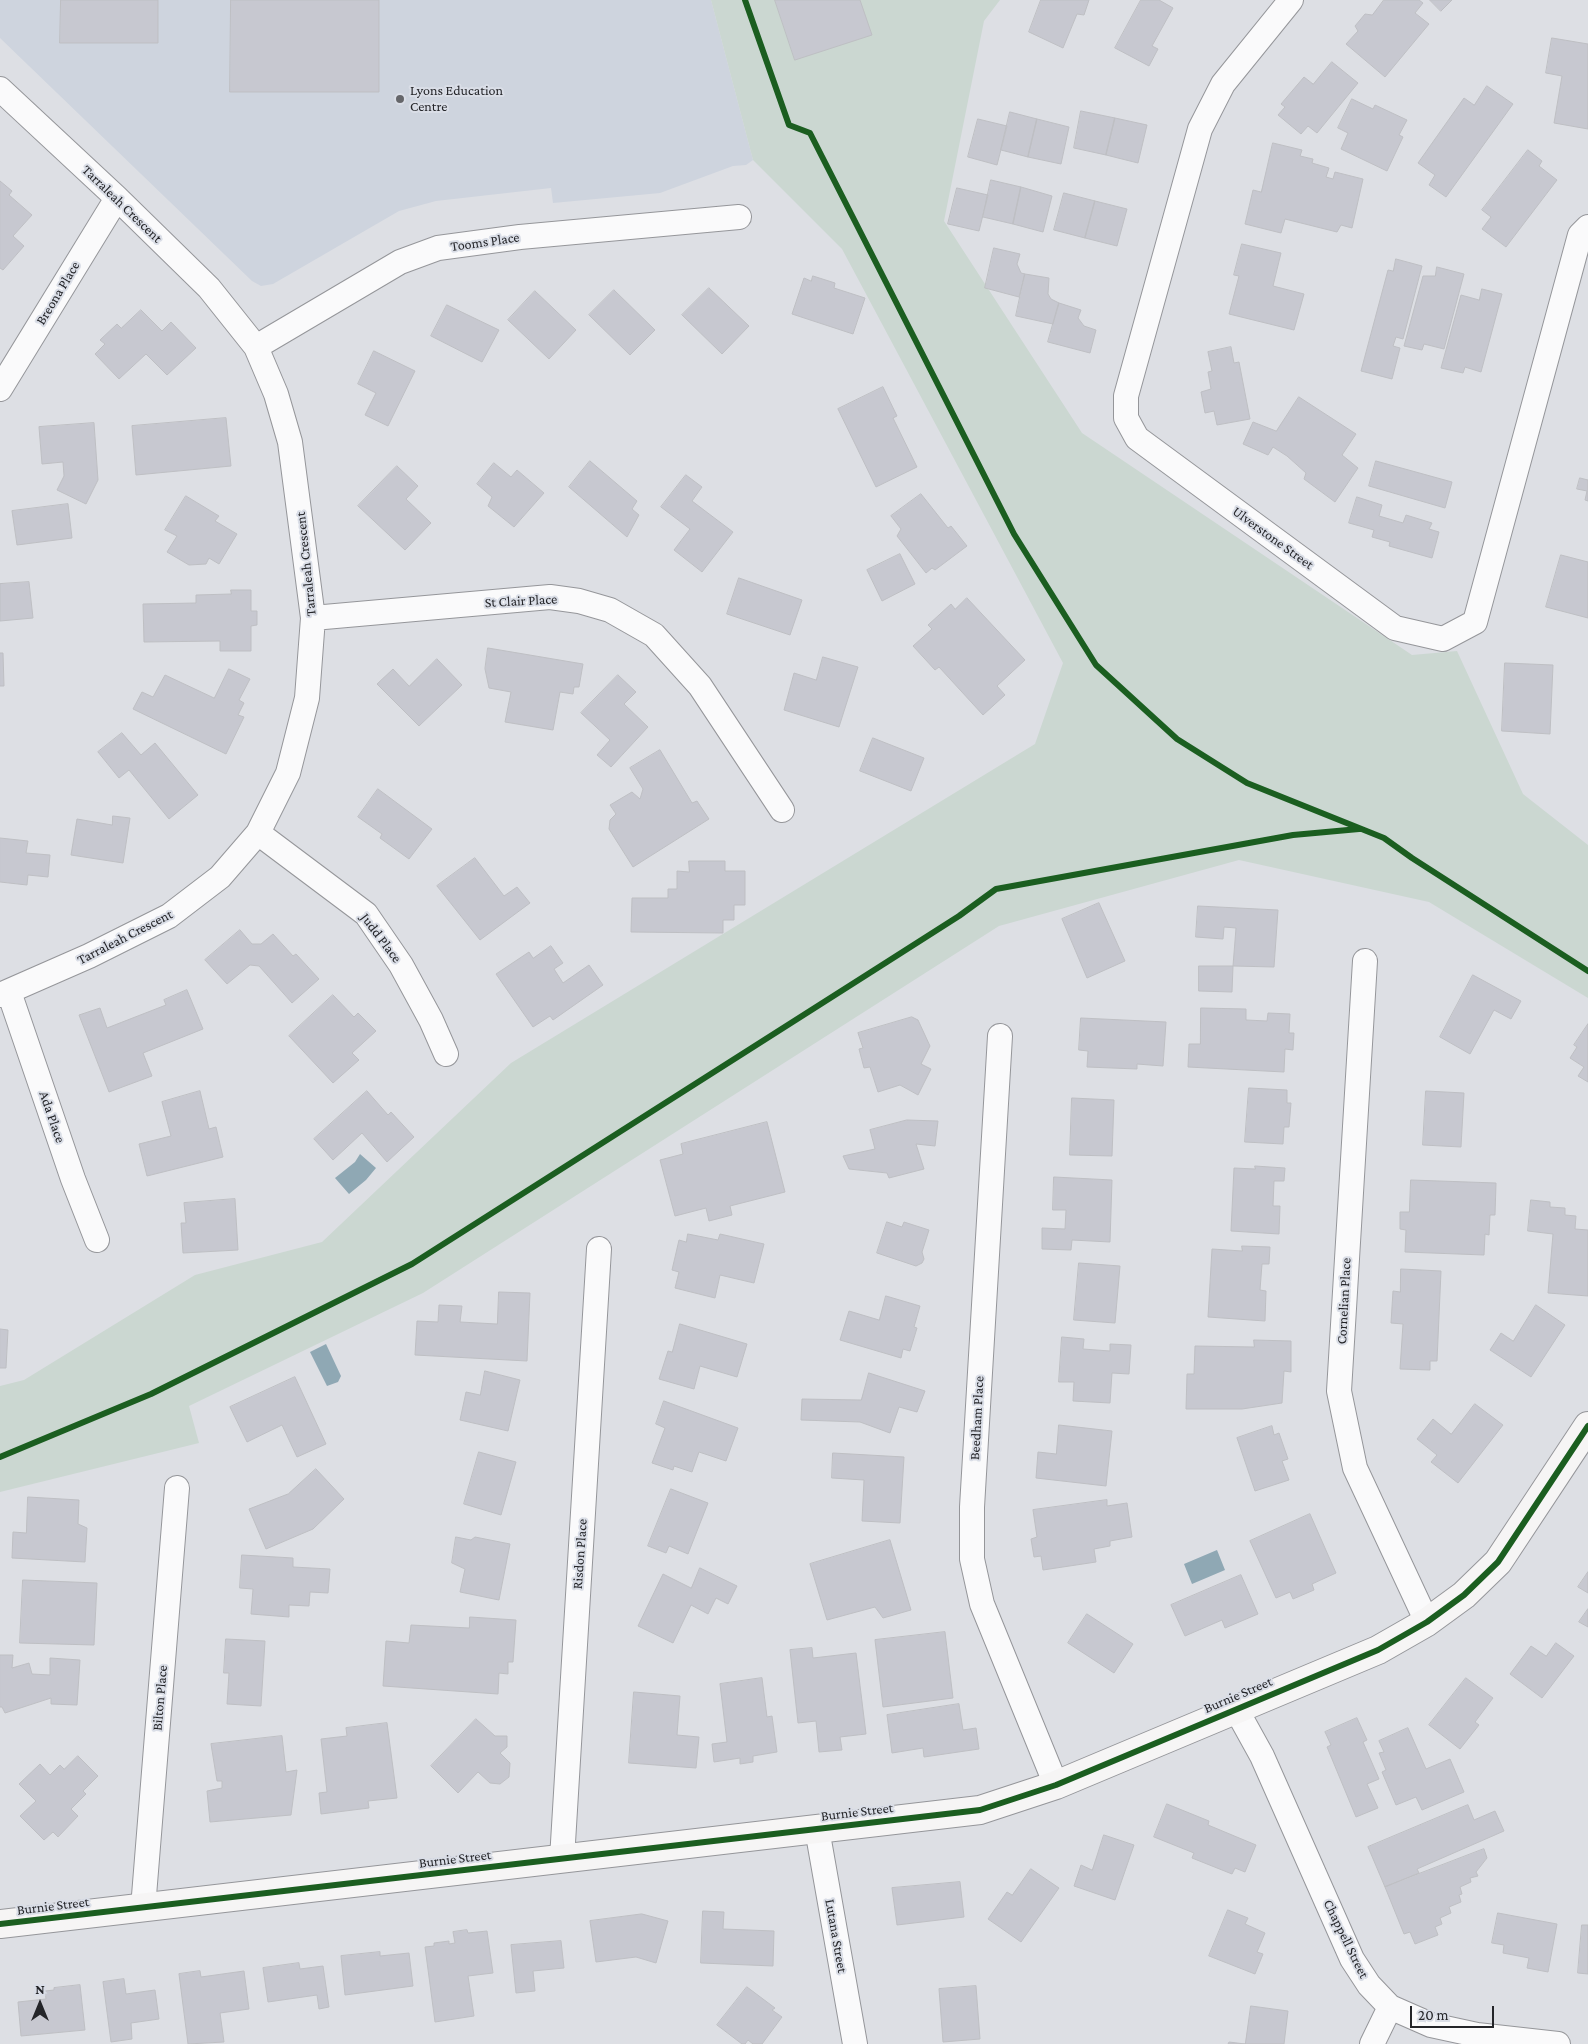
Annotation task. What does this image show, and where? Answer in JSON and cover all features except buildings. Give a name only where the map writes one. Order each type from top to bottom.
[{"type":"street","name":"Ulverstone Street","points":[[1291,0],[1223,84],[1200,129],[1126,396],[1126,418],[1137,438],[1395,628],[1443,638],[1475,622],[1580,235],[1588,227]]},
{"type":"street","name":"Tarraleah Crescent","points":[[0,90],[117,198],[209,288],[256,347],[276,394],[290,442],[313,618],[305,707],[288,773],[258,833],[220,877],[169,916],[89,956],[5,993]]},
{"type":"street","name":"Breona Place","points":[[0,389],[117,198]]},
{"type":"street","name":"Tooms Place","points":[[256,347],[400,262],[438,248],[520,237],[738,218]]},
{"type":"street","name":"St Clair Place","points":[[313,618],[550,597],[579,601],[610,610],[654,635],[700,686],[782,810]]},
{"type":"street","name":"Judd Place","points":[[258,833],[366,914],[402,965],[431,1020],[446,1054]]},
{"type":"street","name":"Cornelian Place","points":[[1365,961],[1339,1391],[1355,1468],[1428,1622]]},
{"type":"street","name":"Ada Place","points":[[5,993],[96,1240]]},
{"type":"street","name":"Beedham Place","points":[[1000,1036],[973,1497],[972,1559],[982,1604],[1056,1785]]},
{"type":"street","name":"Risdon Place","points":[[562,1859],[599,1249]]},
{"type":"street","name":"Burnie Street","points":[[0,1924],[980,1810],[1056,1785],[1236,1710],[1378,1650],[1428,1622],[1464,1595],[1498,1562],[1588,1426]]},
{"type":"street","name":"Bilton Place","points":[[143,1908],[177,1488]]},
{"type":"street","name":"Chappell Street","points":[[1236,1710],[1262,1756],[1352,1958],[1368,1985],[1390,2008],[1431,2024],[1477,2035],[1558,2044]]},
{"type":"street","name":"Lutana Street","points":[[817,1829],[855,2044]]},
{"type":"street","points":[[1372,2044],[1390,2008]]},
{"type":"shaded area","name":"Lyons Education Centre","points":[[0,0],[711,0],[753,160],[746,165],[733,166],[660,193],[553,203],[551,188],[436,201],[399,211],[273,284],[261,286],[252,281],[0,38]]},
{"type":"shaded area","points":[[711,0],[1000,0],[984,21],[944,221],[1082,433],[1412,655],[1457,651],[1523,794],[1588,845],[1588,998],[1429,902],[1239,860],[999,926],[423,1293],[189,1406],[199,1443],[0,1492],[0,1386],[24,1380],[195,1275],[322,1242],[511,1063],[1035,744],[1063,663],[842,249],[753,160]]},
{"type":"water","points":[[360,1154],[376,1168],[366,1180],[349,1194],[335,1178],[355,1162]]},
{"type":"water","points":[[326,1344],[341,1376],[338,1382],[327,1386],[310,1352]]},
{"type":"water","points":[[1217,1550],[1225,1570],[1192,1584],[1184,1564]]},
{"type":"cycle path","points":[[745,0],[789,125],[810,133],[1014,534],[1096,665],[1177,739],[1247,783],[1384,838],[1588,971]]},
{"type":"cycle path","points":[[0,1457],[151,1394],[412,1264],[959,916],[996,889],[1293,835],[1359,829]]},
{"type":"cycle path","points":[[0,1924],[980,1810],[1056,1785],[1378,1650],[1427,1622],[1464,1595],[1498,1562],[1588,1426]]},
{"type":"place","name":"Lyons Education Centre","points":[[400,99]]}]
